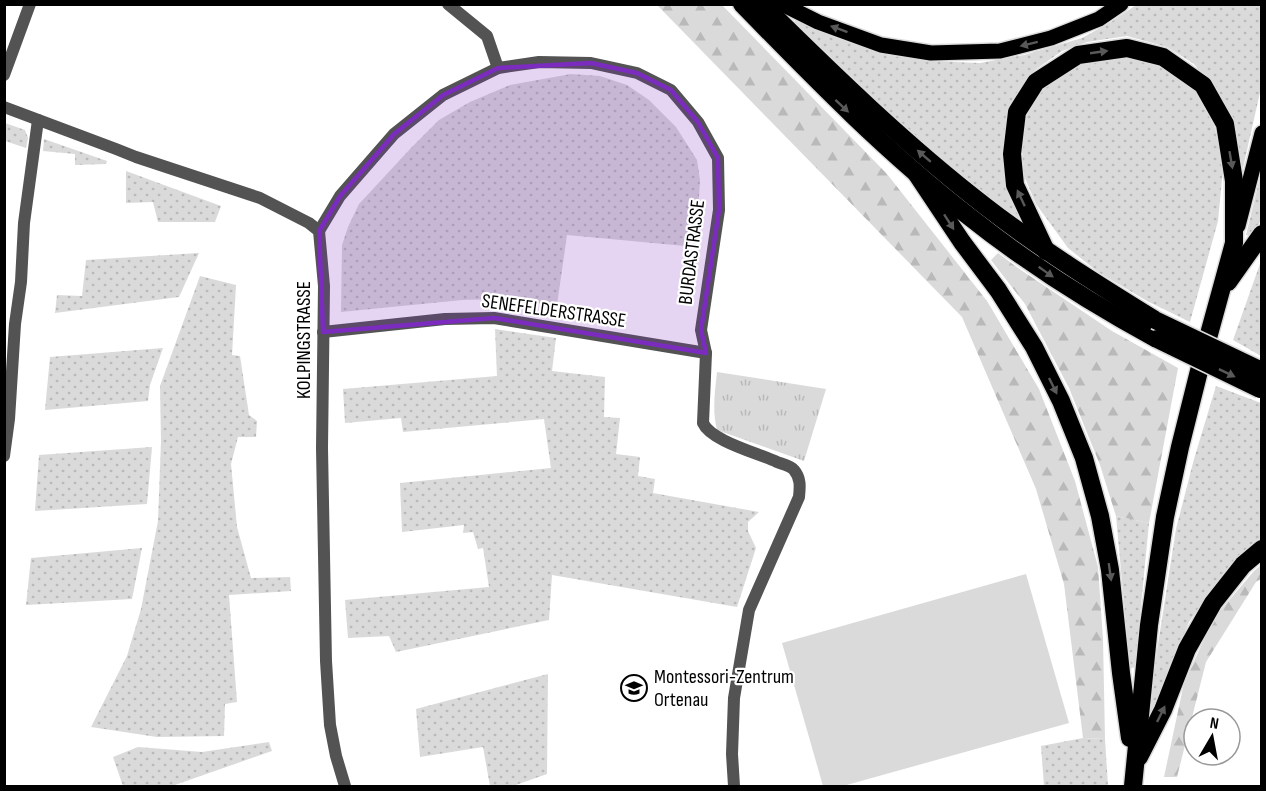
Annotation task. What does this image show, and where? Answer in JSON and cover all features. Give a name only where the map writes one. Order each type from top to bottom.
[{"type":"highway","points":[[742,4],[837,102],[916,173],[971,218],[1056,279],[1112,314],[1157,339],[1261,383]]},
{"type":"highway","points":[[762,4],[847,88],[986,207],[1046,251],[1261,383]]},
{"type":"highway","points":[[1046,251],[1015,185],[1012,154],[1017,112],[1036,82],[1078,55],[1127,48],[1163,57],[1203,85],[1225,124],[1234,181],[1234,243],[1197,378],[1165,517],[1149,625],[1133,786]]},
{"type":"highway","points":[[916,173],[962,242],[998,290],[1034,347],[1061,402],[1084,458],[1100,516],[1110,570],[1134,766]]},
{"type":"highway","points":[[1220,294],[1262,234]]},
{"type":"highway","points":[[1134,766],[1163,710],[1187,649],[1213,603],[1243,565],[1262,549]]},
{"type":"main road","points":[[782,4],[818,22],[881,45],[931,53],[1000,51],[1051,38],[1100,19],[1121,4]]},
{"type":"main road","points":[[1234,243],[1262,133]]},
{"type":"street","points":[[4,75],[30,4]]},
{"type":"street","points":[[448,4],[487,36],[498,68]]},
{"type":"street","name":"BURDASTRASSE","points":[[319,231],[340,196],[394,134],[443,94],[498,68],[539,62],[591,63],[638,73],[670,90],[698,122],[718,158],[718,210],[701,330],[706,353],[703,423],[705,429],[719,439],[794,469],[801,481],[799,496],[749,610],[734,698],[732,754],[734,786]]},
{"type":"street","points":[[4,107],[136,157],[260,198],[309,223],[319,231]]},
{"type":"street","points":[[4,456],[9,419],[15,324],[21,282],[24,223],[38,120]]},
{"type":"street","name":"KOLPINGSTRASSE","points":[[319,231],[324,286],[322,448],[326,661],[330,725],[345,786]]},
{"type":"street","name":"SENEFELDERSTRASSE","points":[[323,332],[445,319],[494,318],[706,353]]},
{"type":"highlighted area","points":[[591,63],[637,73],[671,90],[698,122],[718,158],[719,210],[701,330],[706,353],[494,318],[323,332],[319,231],[340,196],[394,134],[443,95],[498,68]]},
{"type":"green space","points":[[657,5],[722,5],[887,174],[987,301],[1039,389],[1075,481],[1098,567],[1103,639],[1105,739],[1083,738],[1064,584],[1036,489],[962,317]]},
{"type":"green space","points":[[1136,5],[1261,5],[1261,88],[1243,168],[1238,165],[1236,140],[1229,113],[1194,64],[1167,47],[1127,36],[1087,42],[1062,51],[1035,70],[1011,106],[1005,130],[1003,160],[1009,189],[1021,217],[1016,219],[916,138],[794,22],[797,18],[848,42],[888,55],[928,61],[980,63],[1024,55],[1082,38]]},
{"type":"green space","points":[[1131,56],[1157,62],[1183,76],[1210,110],[1220,148],[1223,169],[1218,221],[1190,322],[1147,301],[1098,272],[1068,248],[1036,204],[1024,176],[1022,144],[1026,118],[1035,98],[1052,80],[1076,63]]},
{"type":"green space","points":[[571,74],[600,76],[627,85],[649,100],[676,127],[697,160],[700,180],[696,247],[567,235],[557,305],[497,299],[462,300],[341,312],[342,245],[348,227],[359,204],[411,148],[439,120],[470,102],[510,85]]},
{"type":"green space","points":[[5,123],[25,130],[28,138],[26,148],[5,141]]},
{"type":"green space","points":[[44,139],[107,161],[106,164],[75,165],[75,154],[43,151]]},
{"type":"green space","points":[[126,171],[221,206],[215,222],[158,222],[153,202],[126,203]]},
{"type":"green space","points":[[1261,173],[1261,221],[1250,236],[1246,235]]},
{"type":"green space","points":[[199,253],[179,297],[55,313],[57,295],[82,296],[86,260]]},
{"type":"green space","points":[[998,253],[1112,331],[1178,368],[1149,523],[1116,516],[1100,465],[1069,388],[1025,304],[991,260]]},
{"type":"green space","points":[[1261,261],[1262,356],[1233,340]]},
{"type":"green space","points":[[200,276],[236,285],[232,355],[240,356],[249,415],[257,421],[256,437],[238,437],[231,464],[237,527],[251,578],[290,577],[291,591],[229,595],[237,702],[225,704],[224,736],[157,737],[91,727],[127,656],[141,609],[158,521],[161,441],[160,386]]},
{"type":"green space","points":[[495,329],[556,338],[552,371],[605,377],[604,417],[620,418],[616,454],[640,457],[638,476],[655,479],[653,493],[759,512],[748,522],[748,531],[756,548],[737,607],[552,575],[549,620],[396,652],[389,636],[348,638],[345,600],[489,587],[483,548],[478,549],[473,532],[463,533],[464,525],[402,532],[400,483],[551,468],[544,419],[403,432],[401,418],[345,423],[343,389],[497,376]]},
{"type":"green space","points":[[163,348],[150,385],[148,401],[45,410],[50,357]]},
{"type":"green space","points":[[717,372],[826,389],[804,461],[717,430],[714,408]]},
{"type":"green space","points":[[1216,386],[1261,403],[1261,539],[1229,566],[1189,622],[1152,716],[1149,702],[1176,529]]},
{"type":"green space","points":[[152,447],[147,504],[35,511],[39,455]]},
{"type":"green space","points":[[1116,516],[1149,523],[1135,667],[1130,669]]},
{"type":"green space","points":[[142,548],[132,599],[26,605],[31,558]]},
{"type":"green space","points":[[1261,565],[1261,579],[1256,582],[1206,662],[1195,707],[1182,707],[1182,757],[1177,777],[1164,777],[1184,683],[1214,618]]},
{"type":"green space","points":[[1026,574],[1069,723],[843,786],[823,786],[782,643]]},
{"type":"green space","points":[[548,674],[547,774],[513,786],[490,786],[483,747],[420,757],[416,709]]},
{"type":"green space","points":[[1083,738],[1105,739],[1108,786],[1044,786],[1041,746]]},
{"type":"green space","points":[[269,742],[272,751],[172,786],[123,786],[113,757],[138,747],[202,752]]},
{"type":"place","name":"Montessori-Zentrum Ortenau","points":[[634,688]]}]
